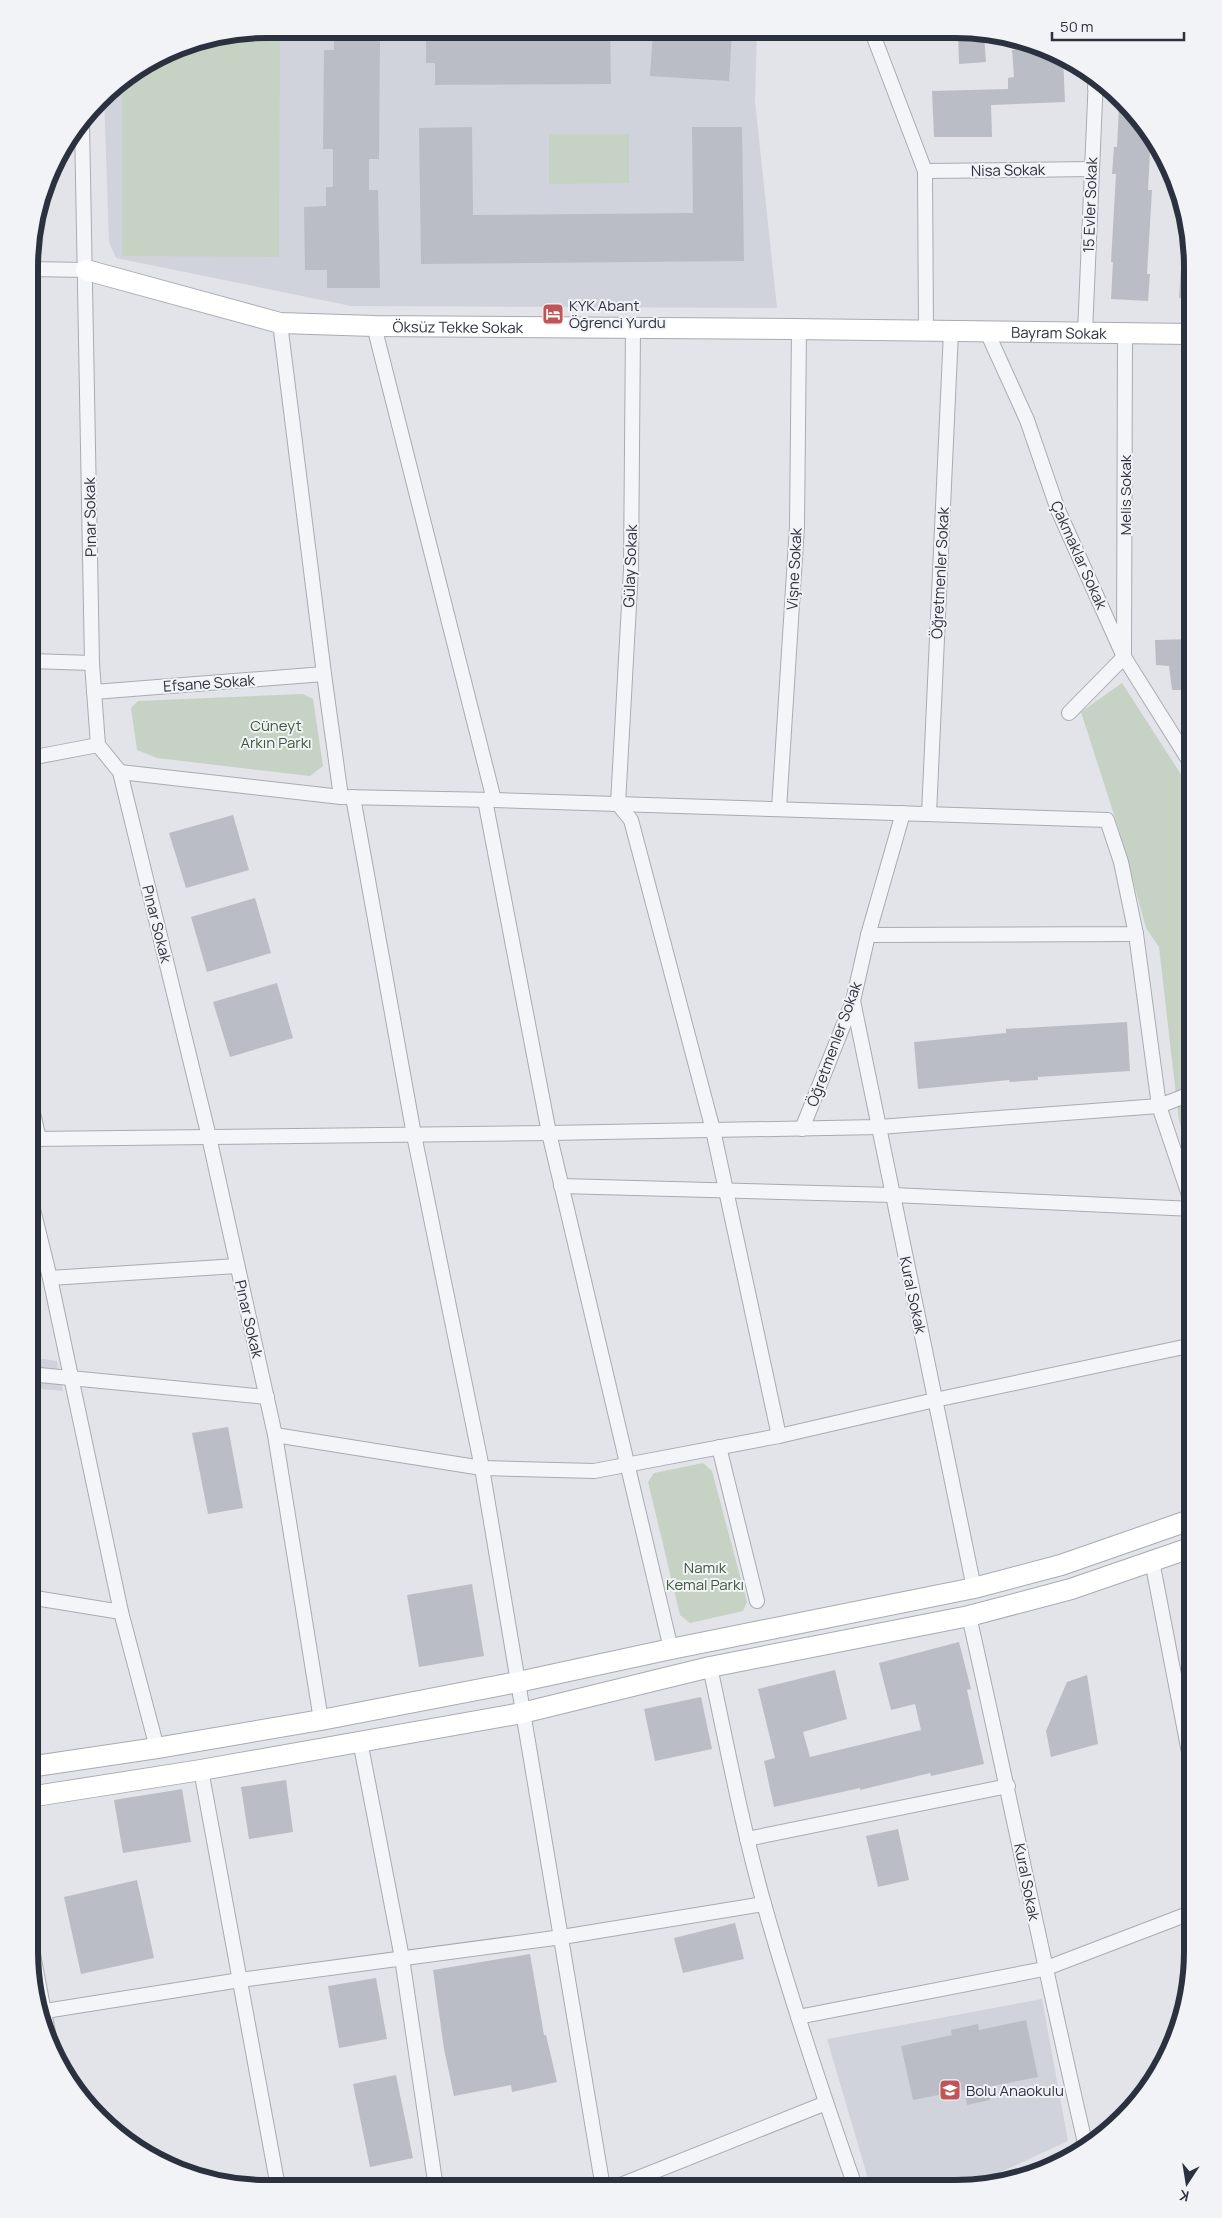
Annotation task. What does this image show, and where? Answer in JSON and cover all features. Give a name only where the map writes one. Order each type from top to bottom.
[{"type":"main road","name":"Öksüz Tekke Sokak","points":[[86,270],[280,324],[926,331]]},
{"type":"main road","name":"Bayram Sokak","points":[[926,331],[1184,334]]},
{"type":"main road","points":[[38,1766],[157,1748],[321,1720],[518,1682],[974,1588],[1061,1565],[1184,1522]]},
{"type":"main road","points":[[38,1797],[522,1713],[710,1667],[969,1616],[1071,1589],[1184,1549]]},
{"type":"street","points":[[874,38],[925,171],[926,331]]},
{"type":"street","name":"15 Evler Sokak","points":[[1085,333],[1096,86]]},
{"type":"street","name":"Pınar Sokak","points":[[82,131],[92,663],[98,745],[120,772],[209,1137],[275,1435],[321,1720]]},
{"type":"street","name":"Nisa Sokak","points":[[925,171],[1092,169]]},
{"type":"street","points":[[38,270],[86,270]]},
{"type":"street","points":[[280,324],[324,674],[414,1135],[482,1468],[602,2180]]},
{"type":"street","points":[[374,326],[489,800],[549,1134],[671,1649]]},
{"type":"street","name":"Gülay Sokak","points":[[618,804],[631,569],[634,328]]},
{"type":"street","name":"Vişne Sokak","points":[[779,809],[797,526],[799,329]]},
{"type":"street","name":"Öğretmenler Sokak","points":[[929,814],[951,331]]},
{"type":"street","name":"Çakmaklar Sokak","points":[[987,332],[1028,420],[1058,510],[1124,657],[1184,753]]},
{"type":"street","name":"Melis Sokak","points":[[1124,657],[1125,333]]},
{"type":"street","points":[[1069,712],[1124,657]]},
{"type":"street","points":[[38,661],[92,663]]},
{"type":"street","name":"Efsane Sokak","points":[[94,692],[324,674]]},
{"type":"street","points":[[38,756],[98,745]]},
{"type":"street","points":[[120,772],[347,797],[1108,820],[1121,862],[1136,934],[1159,1106],[1184,1181]]},
{"type":"street","points":[[618,804],[631,820],[713,1130],[779,1436]]},
{"type":"street","name":"Öğretmenler Sokak","points":[[802,1129],[853,1001],[868,935],[903,813]]},
{"type":"street","points":[[868,935],[1136,934]]},
{"type":"street","name":"Kural Sokak","points":[[853,1001],[974,1588]]},
{"type":"street","points":[[38,1139],[549,1134],[879,1127],[1159,1106],[1184,1096]]},
{"type":"street","points":[[561,1186],[893,1196],[1184,1208]]},
{"type":"street","points":[[38,1230],[72,1379],[121,1612],[157,1748]]},
{"type":"street","points":[[50,1278],[237,1266]]},
{"type":"street","points":[[275,1435],[482,1468],[594,1471],[779,1436],[935,1400],[1184,1348]]},
{"type":"street","points":[[38,1375],[267,1397]]},
{"type":"street","points":[[719,1447],[756,1601]]},
{"type":"street","points":[[1152,1561],[1184,1704]]},
{"type":"street","points":[[38,1599],[121,1612]]},
{"type":"street","name":"Kural Sokak","points":[[969,1616],[1008,1786],[1044,1968],[1084,2141]]},
{"type":"street","points":[[710,1667],[747,1839],[764,1904],[826,2103],[853,2180]]},
{"type":"street","points":[[360,1741],[402,1958],[435,2180]]},
{"type":"street","points":[[200,1770],[277,2180]]},
{"type":"street","points":[[747,1839],[1008,1786]]},
{"type":"street","points":[[45,2011],[240,1980],[562,1937],[764,1904]]},
{"type":"street","points":[[798,2016],[1044,1968],[1184,1915]]},
{"type":"street","points":[[633,2180],[826,2103]]},
{"type":"shaded area","points":[[252,38],[757,38],[755,101],[777,308],[351,306],[116,258],[109,242],[104,106],[127,85],[152,68],[179,55],[208,45]]},
{"type":"shaded area","points":[[38,1358],[57,1361],[63,1391],[38,1389]]},
{"type":"shaded area","name":"Bolu Anaokulu","points":[[1042,1999],[1068,2141],[985,2179],[868,2180],[827,2039]]},
{"type":"green space","points":[[280,38],[279,257],[122,256],[122,89],[139,76],[165,61],[208,45],[237,39]]},
{"type":"green space","points":[[549,134],[629,134],[629,183],[549,184]]},
{"type":"green space","points":[[1122,683],[1184,779],[1184,1136],[1179,1121],[1159,947],[1146,928],[1119,830],[1081,712]]},
{"type":"green space","name":"Cüneyt Arkın Parkı","points":[[303,694],[313,699],[323,766],[310,776],[157,758],[137,750],[131,708],[138,701]]},
{"type":"green space","name":"Namık Kemal Parkı","points":[[703,1463],[712,1471],[747,1602],[743,1611],[690,1623],[680,1615],[648,1482],[654,1473]]},
{"type":"building","points":[[334,38],[380,38],[379,159],[369,159],[369,190],[378,190],[380,288],[327,288],[327,270],[305,270],[304,207],[326,206],[326,187],[333,187],[333,149],[323,149],[324,50],[334,50]]},
{"type":"building","points":[[435,38],[610,38],[611,84],[435,85],[435,63],[426,63],[426,40],[435,40]]},
{"type":"building","points":[[653,38],[732,38],[729,81],[650,76]]},
{"type":"building","points":[[958,38],[984,39],[986,62],[959,64]]},
{"type":"building","points":[[1026,49],[1063,64],[1065,102],[991,105],[992,137],[934,137],[932,91],[1008,89],[1008,78],[1014,77],[1012,50]]},
{"type":"building","points":[[1119,107],[1137,127],[1150,146],[1148,190],[1152,190],[1147,274],[1150,274],[1148,301],[1111,299],[1116,174],[1112,174],[1114,147],[1117,147]]},
{"type":"building","points":[[472,127],[473,215],[693,213],[692,127],[742,127],[744,261],[421,264],[419,128]]},
{"type":"building","points":[[1182,251],[1184,251],[1184,298],[1179,298]]},
{"type":"building","points":[[1184,639],[1184,690],[1172,690],[1169,666],[1156,665],[1155,640]]},
{"type":"building","points":[[233,815],[249,870],[186,888],[169,833]]},
{"type":"building","points":[[255,898],[271,953],[207,972],[191,917]]},
{"type":"building","points":[[277,983],[293,1038],[230,1057],[213,1002]]},
{"type":"building","points":[[1127,1022],[1130,1071],[1038,1077],[1038,1080],[1010,1082],[1009,1080],[918,1089],[914,1042],[1006,1033],[1006,1029]]},
{"type":"building","points":[[228,1427],[243,1508],[208,1514],[192,1433]]},
{"type":"building","points":[[472,1584],[484,1656],[419,1667],[407,1595]]},
{"type":"building","points":[[959,1642],[971,1689],[967,1690],[984,1764],[931,1776],[930,1773],[860,1790],[860,1788],[774,1807],[764,1761],[775,1758],[758,1689],[835,1670],[847,1719],[803,1732],[810,1757],[921,1730],[915,1704],[891,1710],[879,1663]]},
{"type":"building","points":[[1087,1675],[1098,1744],[1051,1757],[1046,1731],[1067,1682]]},
{"type":"building","points":[[701,1697],[712,1749],[655,1761],[644,1709]]},
{"type":"building","points":[[286,1780],[293,1832],[249,1839],[241,1787]]},
{"type":"building","points":[[182,1789],[191,1842],[123,1853],[114,1800]]},
{"type":"building","points":[[898,1829],[909,1880],[878,1887],[866,1836]]},
{"type":"building","points":[[137,1880],[154,1958],[81,1974],[64,1897]]},
{"type":"building","points":[[735,1923],[744,1959],[683,1973],[674,1938]]},
{"type":"building","points":[[530,1954],[544,2035],[546,2035],[557,2082],[512,2092],[511,2085],[454,2096],[444,2049],[433,1970]]},
{"type":"building","points":[[376,1978],[387,2039],[339,2048],[328,1986]]},
{"type":"building","points":[[1026,2020],[1038,2077],[988,2087],[990,2100],[967,2105],[964,2090],[913,2100],[901,2046],[952,2035],[951,2030],[978,2024],[979,2030]]},
{"type":"building","points":[[396,2075],[413,2158],[370,2167],[353,2084]]},
{"type":"place","name":"KYK Abant Öğrenci Yurdu","points":[[553,314]]},
{"type":"place","name":"Bolu Anaokulu","points":[[950,2090]]}]
